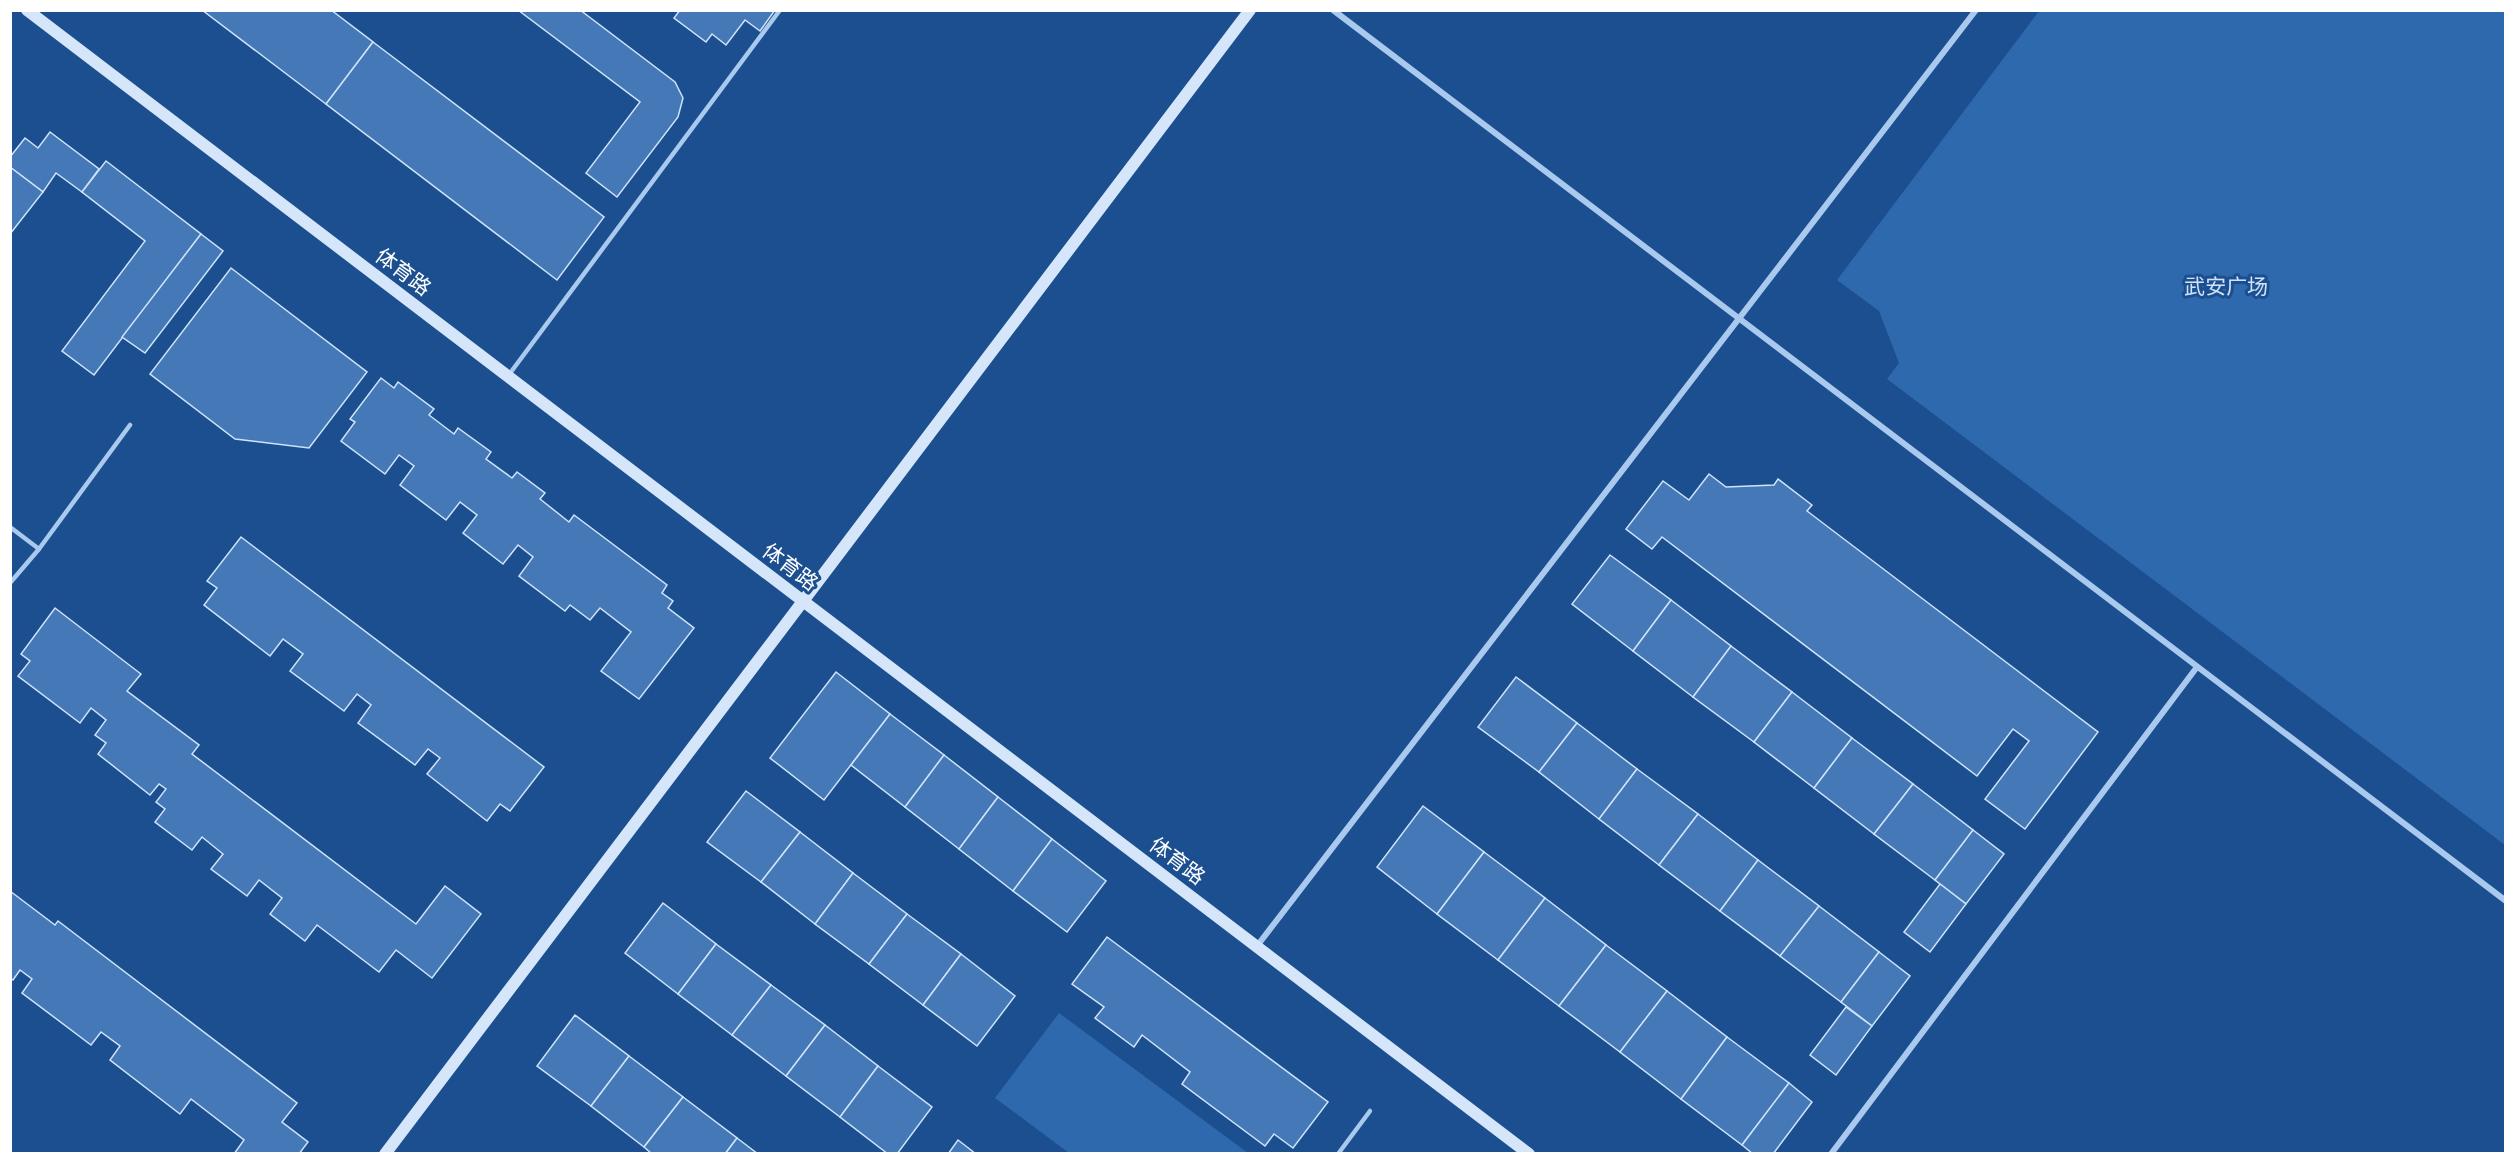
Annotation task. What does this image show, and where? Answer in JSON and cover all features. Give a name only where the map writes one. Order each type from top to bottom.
[{"type":"street","points":[[386,1154],[1250,10]]},
{"type":"street","points":[[1333,10],[2505,901]]},
{"type":"street","points":[[1257,946],[1976,10]]},
{"type":"street","name":"体育路","points":[[31,12],[1529,1154]]},
{"type":"street","points":[[1831,1154],[2197,667]]},
{"type":"lane","points":[[508,376],[780,10]]},
{"type":"lane","points":[[10,583],[39,549],[130,425]]},
{"type":"lane","points":[[10,527],[39,549]]},
{"type":"lane","points":[[1338,1154],[1370,1111]]},
{"type":"green space","name":"武安广场","points":[[2039,11],[2505,11],[2505,845],[1887,379],[1899,363],[1879,311],[1837,280]]},
{"type":"green space","points":[[1059,1013],[1248,1153],[1069,1153],[995,1098]]},
{"type":"building","points":[[202,10],[331,10],[373,42],[326,104]]},
{"type":"building","points":[[518,10],[580,10],[675,82],[683,98],[678,117],[617,197],[586,173],[640,102]]},
{"type":"building","points":[[680,10],[775,10],[760,31],[745,20],[726,45],[712,34],[706,42],[674,18]]},
{"type":"building","points":[[373,42],[604,217],[557,280],[326,104]]},
{"type":"building","points":[[50,132],[99,169],[82,192],[56,173],[43,192],[10,167],[10,157],[25,138],[38,148]]},
{"type":"building","points":[[106,161],[201,234],[94,375],[62,351],[145,241],[82,192]]},
{"type":"building","points":[[10,167],[43,192],[10,234]]},
{"type":"building","points":[[201,234],[223,251],[145,353],[122,337]]},
{"type":"building","points":[[231,268],[367,372],[309,448],[235,439],[150,374]]},
{"type":"building","points":[[381,378],[394,388],[398,382],[434,409],[429,415],[454,434],[458,428],[491,452],[486,459],[512,478],[517,472],[545,493],[540,499],[569,522],[574,515],[667,585],[662,593],[673,601],[668,608],[694,628],[639,699],[601,671],[631,632],[600,608],[590,620],[570,605],[565,611],[519,576],[533,557],[518,545],[503,564],[463,533],[477,515],[460,502],[446,520],[400,485],[414,466],[399,455],[385,474],[341,441],[355,422],[350,419]]},
{"type":"building","points":[[1709,474],[1726,487],[1774,485],[1778,479],[1812,505],[1807,511],[2098,732],[2025,829],[1985,799],[2029,741],[2013,729],[1977,776],[1662,537],[1652,549],[1626,529],[1663,481],[1689,500]]},
{"type":"building","points":[[241,537],[544,767],[510,811],[500,804],[487,821],[427,774],[440,758],[428,749],[415,765],[358,723],[371,705],[357,694],[344,711],[290,671],[303,654],[283,639],[270,656],[204,605],[217,588],[207,581]]},
{"type":"building","points":[[1610,555],[1671,600],[1633,651],[1572,604]]},
{"type":"building","points":[[1671,600],[1731,646],[1693,697],[1633,651]]},
{"type":"building","points":[[55,608],[141,674],[127,691],[199,745],[192,754],[416,924],[445,886],[481,914],[432,978],[396,950],[379,972],[317,925],[305,941],[270,914],[282,898],[259,880],[247,896],[211,869],[223,854],[202,837],[192,850],[155,822],[165,809],[156,802],[166,789],[159,784],[150,795],[98,754],[106,743],[95,735],[106,720],[91,708],[80,723],[18,676],[30,661],[21,654]]},
{"type":"building","points":[[1731,646],[1792,692],[1754,742],[1693,697]]},
{"type":"building","points":[[836,672],[890,714],[824,800],[770,758]]},
{"type":"building","points":[[1516,677],[1577,723],[1539,772],[1478,727]]},
{"type":"building","points":[[1792,692],[1852,738],[1814,788],[1754,742]]},
{"type":"building","points":[[890,714],[944,755],[905,807],[851,765]]},
{"type":"building","points":[[1577,723],[1637,769],[1599,819],[1539,772]]},
{"type":"building","points":[[1852,738],[1913,784],[1874,834],[1814,788]]},
{"type":"building","points":[[944,755],[998,797],[959,849],[905,807]]},
{"type":"building","points":[[1637,769],[1698,814],[1659,865],[1599,819]]},
{"type":"building","points":[[1913,784],[1973,830],[1935,880],[1874,834]]},
{"type":"building","points":[[746,791],[800,832],[761,882],[707,842]]},
{"type":"building","points":[[998,797],[1052,839],[1013,891],[959,849]]},
{"type":"building","points":[[1423,806],[1484,852],[1437,914],[1377,867]]},
{"type":"building","points":[[1698,814],[1758,860],[1720,911],[1659,865]]},
{"type":"building","points":[[1973,830],[2004,854],[1966,904],[1935,880]]},
{"type":"building","points":[[800,832],[853,873],[815,924],[761,882]]},
{"type":"building","points":[[1052,839],[1106,881],[1067,932],[1013,891]]},
{"type":"building","points":[[1484,852],[1545,898],[1498,960],[1437,914]]},
{"type":"building","points":[[1758,860],[1819,906],[1780,956],[1720,911]]},
{"type":"building","points":[[853,873],[907,914],[869,964],[815,924]]},
{"type":"building","points":[[1940,884],[1966,904],[1930,952],[1904,932]]},
{"type":"building","points":[[10,891],[55,925],[58,921],[297,1103],[282,1122],[308,1142],[299,1154],[234,1154],[244,1140],[191,1099],[180,1114],[110,1060],[120,1046],[101,1032],[91,1045],[22,993],[32,979],[20,970],[13,980],[10,978]]},
{"type":"building","points":[[1545,898],[1606,945],[1559,1006],[1498,960]]},
{"type":"building","points":[[663,903],[716,944],[678,994],[625,953]]},
{"type":"building","points":[[1819,906],[1879,952],[1841,1002],[1780,956]]},
{"type":"building","points":[[907,914],[961,954],[923,1005],[869,964]]},
{"type":"building","points":[[1107,937],[1328,1102],[1293,1148],[1274,1134],[1265,1146],[1182,1084],[1190,1072],[1142,1035],[1134,1047],[1095,1018],[1104,1007],[1072,984]]},
{"type":"building","points":[[716,944],[771,985],[732,1035],[678,994]]},
{"type":"building","points":[[1606,945],[1667,991],[1620,1052],[1559,1006]]},
{"type":"building","points":[[1879,952],[1910,976],[1872,1026],[1841,1002]]},
{"type":"building","points":[[961,954],[1015,996],[977,1046],[923,1005]]},
{"type":"building","points":[[771,985],[825,1025],[786,1076],[732,1035]]},
{"type":"building","points":[[1667,991],[1727,1037],[1681,1099],[1620,1052]]},
{"type":"building","points":[[1846,1007],[1872,1026],[1836,1075],[1810,1055]]},
{"type":"building","points":[[575,1015],[629,1056],[591,1106],[537,1066]]},
{"type":"building","points":[[825,1025],[878,1066],[840,1117],[786,1076]]},
{"type":"building","points":[[1727,1037],[1789,1083],[1742,1145],[1681,1099]]},
{"type":"building","points":[[629,1056],[683,1097],[644,1147],[591,1106]]},
{"type":"building","points":[[878,1066],[932,1107],[897,1154],[888,1154],[840,1117]]},
{"type":"building","points":[[1789,1083],[1812,1102],[1773,1154],[1753,1154],[1742,1145]]},
{"type":"building","points":[[683,1097],[737,1138],[725,1154],[652,1154],[644,1147]]},
{"type":"building","points":[[737,1138],[758,1154],[725,1154]]},
{"type":"building","points":[[958,1140],[976,1154],[948,1154]]}]
